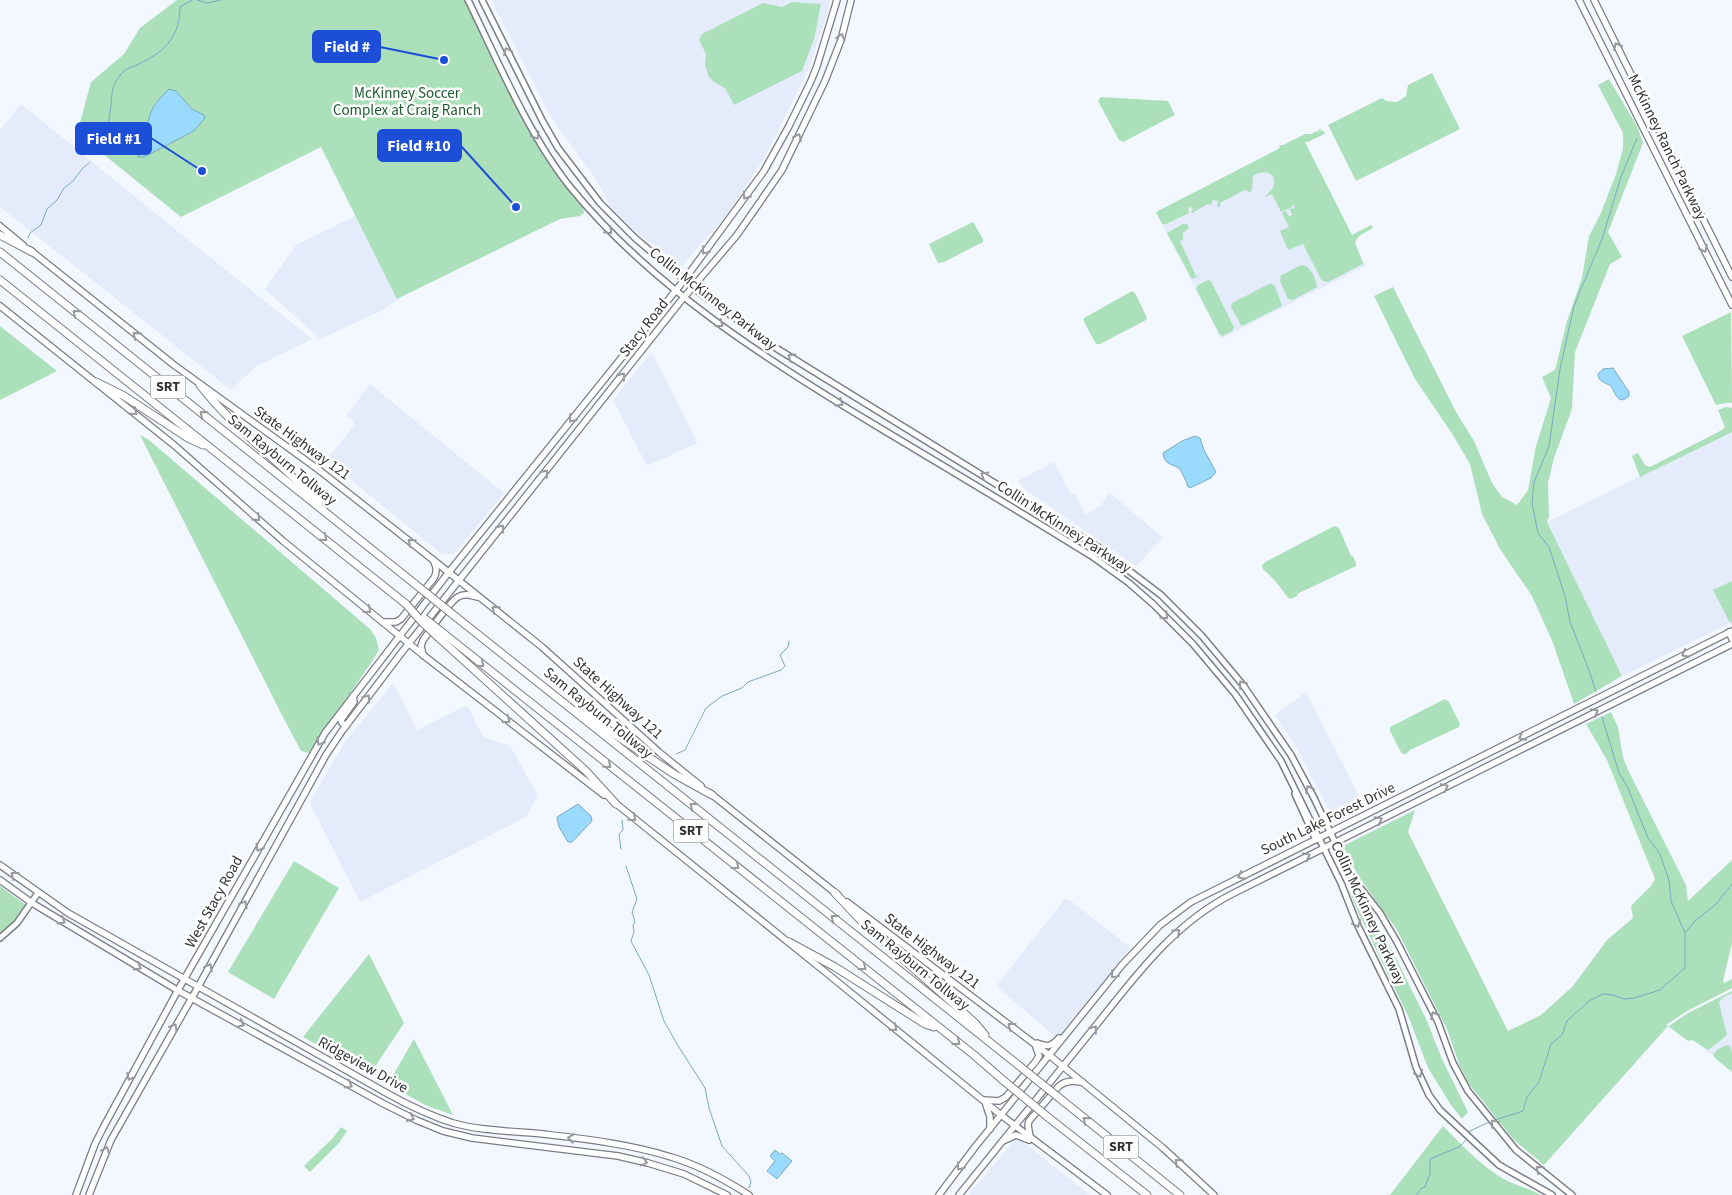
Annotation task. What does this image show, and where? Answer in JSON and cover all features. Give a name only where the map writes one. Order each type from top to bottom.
[{"type":"highway","points":[[0,235],[32,252]]},
{"type":"highway","name":"Sam Rayburn Tollway","points":[[0,252],[1180,1195]]},
{"type":"highway","name":"SRT","points":[[0,280],[404,603],[441,636],[940,1028],[1049,1118],[1147,1195]]},
{"type":"highway","points":[[96,382],[124,396],[188,438],[213,450]]},
{"type":"highway","points":[[200,385],[216,406],[294,477],[336,521]]},
{"type":"highway","points":[[441,636],[586,771],[616,804]]},
{"type":"highway","points":[[572,710],[584,714],[674,774],[712,795]]},
{"type":"highway","points":[[835,893],[867,927],[975,1023],[995,1047]]},
{"type":"highway","points":[[789,942],[835,967],[926,1024],[940,1028]]},
{"type":"main road","name":"Stacy Road","points":[[400,636],[449,572],[685,279],[764,171],[790,126],[817,66],[837,0]]},
{"type":"main road","name":"Stacy Road","points":[[408,643],[693,287],[737,235],[782,170],[830,70],[841,40],[851,0]]},
{"type":"main road","name":"McKinney Ranch Parkway","points":[[1580,0],[1732,305]]},
{"type":"main road","name":"McKinney Ranch Parkway","points":[[1594,0],[1732,277]]},
{"type":"main road","points":[[817,66],[830,70]]},
{"type":"main road","name":"State Highway 121","points":[[0,226],[200,385],[319,470],[449,572],[565,667],[660,753],[835,893],[1063,1066],[1163,1148],[1214,1195]]},
{"type":"main road","points":[[0,306],[174,445],[283,541],[408,643],[616,804],[1001,1115],[1107,1195]]},
{"type":"main road","points":[[590,396],[599,404]]},
{"type":"main road","points":[[384,622],[396,622],[401,619],[434,578],[436,567],[432,559]]},
{"type":"main road","points":[[423,655],[421,646],[423,640],[452,602],[458,597],[467,594],[481,599]]},
{"type":"main road","points":[[1730,631],[1732,639]]},
{"type":"main road","name":"South Lake Forest Drive","points":[[939,1195],[1122,964],[1156,929],[1192,902],[1216,888],[1331,833],[1730,631]]},
{"type":"main road","name":"West Stacy Road","points":[[76,1195],[95,1144],[178,990],[325,733],[400,636]]},
{"type":"main road","name":"West Stacy Road","points":[[89,1195],[110,1140],[192,998],[326,755],[408,643]]},
{"type":"main road","name":"South Lake Forest Drive","points":[[959,1195],[1138,975],[1172,936],[1190,920],[1226,897],[1324,847],[1732,644]]},
{"type":"main road","points":[[1628,684],[1633,693]]},
{"type":"main road","points":[[346,726],[341,720],[354,702],[353,696]]},
{"type":"main road","points":[[283,806],[294,812]]},
{"type":"main road","name":"Ridgeview Drive","points":[[0,865],[38,894],[68,913],[412,1106],[453,1123],[468,1126],[555,1136],[670,1156],[714,1174],[749,1195]]},
{"type":"main road","name":"Ridgeview Drive","points":[[0,880],[32,903],[192,998],[368,1095],[404,1114],[443,1131],[472,1138],[618,1156],[671,1170],[727,1195]]},
{"type":"main road","points":[[1033,1043],[1047,1046],[1052,1045],[1074,1019],[1081,1016]]},
{"type":"main road","points":[[982,1099],[999,1101],[1006,1097],[1039,1056],[1033,1043]]},
{"type":"main road","points":[[1030,1137],[1028,1125],[1030,1121],[1059,1086],[1064,1082],[1082,1082]]},
{"type":"main road","points":[[368,1095],[374,1086]]},
{"type":"main road","points":[[982,1099],[988,1109],[990,1129]]},
{"type":"main road","points":[[1001,1143],[1016,1135],[1023,1136],[1046,1149]]},
{"type":"main road","points":[[697,1180],[702,1175],[714,1174]]},
{"type":"street","name":"Collin McKinney Parkway","points":[[468,0],[541,143],[571,188],[616,238],[722,326],[798,378],[1060,536],[1129,583],[1176,626],[1212,666],[1253,719],[1290,779],[1318,839],[1324,847],[1346,894],[1358,926],[1399,1009],[1421,1078],[1435,1102],[1456,1126],[1489,1156],[1513,1174],[1535,1184],[1552,1195]]},
{"type":"street","name":"Collin McKinney Parkway","points":[[482,0],[558,148],[600,203],[635,238],[693,287],[742,325],[776,348],[1084,537],[1128,568],[1161,596],[1220,657],[1263,712],[1291,755],[1351,876],[1380,914],[1397,942],[1438,1022],[1453,1063],[1462,1081],[1508,1141],[1521,1154],[1572,1195]]},
{"type":"street","points":[[514,92],[525,87]]},
{"type":"street","points":[[0,938],[17,924],[38,894]]},
{"type":"shaded area","points":[[491,0],[830,0],[809,68],[764,159],[728,213],[682,266],[637,233],[610,206],[599,184],[552,119]]},
{"type":"shaded area","points":[[21,104],[312,339],[255,367],[231,390],[0,207],[0,130]]},
{"type":"shaded area","points":[[1296,141],[1303,143],[1366,266],[1221,339],[1156,212]]},
{"type":"shaded area","points":[[355,216],[397,299],[383,310],[320,339],[265,289],[296,245]]},
{"type":"shaded area","points":[[652,352],[697,443],[647,466],[613,400]]},
{"type":"shaded area","points":[[370,384],[504,493],[454,554],[442,554],[326,460],[354,426],[353,421],[346,416]]},
{"type":"shaded area","points":[[1732,431],[1732,622],[1622,676],[1547,522]]},
{"type":"shaded area","points":[[1054,462],[1071,495],[1075,494],[1085,514],[1101,506],[1109,492],[1163,538],[1136,566],[1026,490],[1018,481]]},
{"type":"shaded area","points":[[393,683],[417,730],[467,705],[483,737],[510,746],[538,795],[526,817],[360,902],[311,805],[311,800],[345,742]]},
{"type":"shaded area","points":[[1306,692],[1364,806],[1334,820],[1297,748],[1275,715]]},
{"type":"shaded area","points":[[1065,899],[1071,901],[1131,948],[1057,1038],[996,986]]},
{"type":"shaded area","points":[[1732,991],[1732,1072],[1698,1043],[1692,1040],[1688,1041],[1676,1020]]},
{"type":"shaded area","points":[[1014,1140],[1022,1141],[1090,1195],[969,1195]]},
{"type":"green space","name":"McKinney Soccer Complex at Craig Ranch","points":[[177,0],[465,0],[528,126],[561,179],[583,207],[584,213],[580,216],[560,219],[397,299],[321,147],[181,217],[76,132],[91,82],[124,54],[140,28]]},
{"type":"green space","points":[[792,2],[821,4],[814,39],[802,71],[734,105],[725,88],[709,77],[705,65],[706,54],[699,40],[702,34],[763,3],[782,7]]},
{"type":"green space","points":[[1432,73],[1460,129],[1356,181],[1328,125],[1382,98],[1386,101],[1397,102],[1406,96],[1408,85]]},
{"type":"green space","points":[[1609,79],[1637,126],[1643,143],[1608,232],[1622,257],[1610,264],[1575,352],[1572,409],[1554,458],[1548,483],[1549,517],[1547,522],[1622,676],[1574,704],[1553,643],[1532,596],[1500,549],[1482,514],[1470,464],[1415,379],[1374,296],[1393,287],[1456,412],[1474,441],[1492,483],[1502,497],[1517,505],[1528,490],[1536,446],[1551,398],[1542,377],[1555,370],[1567,321],[1582,278],[1589,236],[1601,213],[1616,174],[1623,149],[1623,133],[1598,85]]},
{"type":"green space","points":[[1101,97],[1168,101],[1175,115],[1123,142],[1119,140],[1098,101]]},
{"type":"green space","points":[[1320,127],[1321,130],[1316,133],[1323,130],[1326,136],[1324,134],[1305,142],[1352,235],[1371,225],[1373,228],[1359,236],[1355,242],[1363,264],[1328,282],[1322,281],[1303,244],[1288,250],[1280,231],[1289,227],[1282,213],[1286,211],[1289,217],[1292,215],[1290,210],[1286,210],[1295,206],[1292,205],[1292,207],[1281,212],[1272,194],[1265,197],[1274,185],[1274,179],[1267,172],[1253,176],[1252,190],[1249,193],[1247,190],[1243,191],[1220,203],[1220,207],[1217,207],[1218,201],[1213,200],[1211,205],[1208,204],[1192,213],[1191,207],[1188,208],[1189,213],[1166,224],[1162,224],[1156,212],[1280,148],[1279,145],[1283,145],[1305,134],[1311,134],[1319,130]]},
{"type":"green space","points":[[973,222],[983,242],[944,262],[938,263],[929,244]]},
{"type":"green space","points":[[1183,224],[1187,224],[1189,228],[1183,233],[1183,240],[1180,241],[1196,276],[1200,275],[1192,279],[1167,233]]},
{"type":"green space","points":[[1301,265],[1310,269],[1317,287],[1293,300],[1288,299],[1280,281],[1280,276]]},
{"type":"green space","points":[[1208,280],[1211,281],[1234,327],[1232,331],[1223,336],[1220,335],[1196,289],[1198,285]]},
{"type":"green space","points":[[1271,283],[1275,286],[1282,306],[1242,326],[1231,307],[1232,303]]},
{"type":"green space","points":[[1132,291],[1135,293],[1147,318],[1146,320],[1100,344],[1096,344],[1084,322],[1084,318]]},
{"type":"green space","points":[[1731,312],[1732,403],[1716,405],[1682,336]]},
{"type":"green space","points":[[0,326],[57,371],[0,400]]},
{"type":"green space","points":[[1726,407],[1732,408],[1732,432],[1640,477],[1632,456],[1638,453],[1645,465],[1650,467],[1722,430],[1725,427],[1718,410]]},
{"type":"green space","points":[[140,435],[149,440],[370,629],[376,638],[379,650],[309,753],[301,751]]},
{"type":"green space","points":[[1334,526],[1339,528],[1356,566],[1297,594],[1297,596],[1291,599],[1288,598],[1263,569],[1262,565]]},
{"type":"green space","points":[[1732,581],[1732,624],[1713,590]]},
{"type":"green space","points":[[1445,699],[1449,702],[1460,724],[1459,727],[1410,750],[1406,754],[1402,754],[1390,731],[1390,727]]},
{"type":"green space","points":[[1611,712],[1618,727],[1623,757],[1628,770],[1686,885],[1688,901],[1732,860],[1732,943],[1723,981],[1724,983],[1732,979],[1732,988],[1687,1011],[1666,1025],[1669,1026],[1688,1013],[1732,991],[1732,993],[1722,998],[1719,1003],[1727,1034],[1708,1050],[1692,1040],[1688,1041],[1668,1026],[1544,1165],[1513,1139],[1469,1084],[1459,1064],[1447,1029],[1397,930],[1359,877],[1343,846],[1415,810],[1408,832],[1508,1031],[1541,1015],[1573,986],[1607,940],[1633,918],[1631,906],[1650,887],[1655,879],[1607,760],[1586,724]]},
{"type":"green space","points":[[294,861],[339,888],[274,999],[228,972]]},
{"type":"green space","points":[[0,886],[26,905],[11,924],[0,933]]},
{"type":"green space","points":[[1354,889],[1372,915],[1392,950],[1427,1021],[1442,1059],[1468,1112],[1462,1119],[1428,1068],[1409,1018],[1358,912],[1350,892]]},
{"type":"green space","points":[[369,954],[404,1023],[370,1074],[303,1037]]},
{"type":"green space","points":[[414,1039],[453,1115],[425,1105],[388,1084]]},
{"type":"green space","points":[[1727,1045],[1730,1046],[1732,1053],[1732,1072],[1713,1055],[1718,1049]]},
{"type":"green space","points":[[1443,1126],[1471,1154],[1494,1172],[1541,1195],[1390,1195]]},
{"type":"green space","points":[[341,1127],[347,1131],[339,1143],[310,1172],[304,1166],[334,1137]]},
{"type":"water","points":[[169,89],[176,91],[192,109],[204,115],[205,118],[194,131],[144,157],[138,157],[140,141],[142,140],[151,112],[156,103]]},
{"type":"water","points":[[1613,368],[1629,392],[1629,396],[1622,400],[1618,398],[1611,386],[1601,381],[1598,374],[1603,369]]},
{"type":"water","points":[[1195,436],[1200,438],[1216,472],[1211,478],[1190,488],[1187,486],[1180,469],[1167,462],[1163,453],[1182,441]]},
{"type":"water","points":[[578,804],[591,816],[592,821],[572,842],[568,842],[559,827],[557,817]]},
{"type":"water","points":[[775,1150],[792,1161],[777,1179],[767,1171],[775,1161],[770,1156]]},
{"type":"waterway","points":[[98,150],[106,132],[112,93],[117,79],[126,70],[158,53],[170,41],[177,26],[180,7],[192,0]]},
{"type":"waterway","points":[[197,0],[207,3],[221,0]]},
{"type":"waterway","points":[[1596,692],[1570,622],[1565,596],[1549,547],[1538,533],[1532,503],[1534,482],[1549,446],[1560,369],[1574,306],[1602,239],[1621,177],[1637,138]]},
{"type":"waterway","points":[[28,238],[30,233],[41,225],[47,209],[57,200],[64,188],[90,162]]},
{"type":"waterway","points":[[676,754],[685,750],[706,708],[722,696],[742,688],[748,682],[781,670],[785,666],[780,655],[788,647],[789,641]]},
{"type":"waterway","points":[[1495,1120],[1523,1111],[1527,1097],[1539,1082],[1551,1044],[1562,1035],[1567,1021],[1589,1001],[1603,994],[1624,999],[1660,990],[1685,968],[1685,933],[1671,901],[1669,880],[1660,854],[1648,838],[1627,786],[1619,773],[1602,717]]},
{"type":"waterway","points":[[621,849],[619,834],[623,830],[622,820]]},
{"type":"waterway","points":[[626,866],[637,899],[632,912],[635,922],[631,941],[649,975],[664,1021],[705,1088],[709,1108],[722,1146],[749,1176],[751,1182],[749,1188]]},
{"type":"waterway","points":[[1686,932],[1695,921],[1716,904],[1732,884]]},
{"type":"waterway","points":[[1468,1132],[1489,1122]]},
{"type":"waterway","points":[[1416,1195],[1425,1187],[1430,1174],[1430,1159],[1459,1147],[1467,1139]]},
{"type":"place","name":"Field #","points":[[444,60]]},
{"type":"place","name":"Field #1","points":[[202,171]]},
{"type":"place","name":"Field #10","points":[[516,207]]}]
